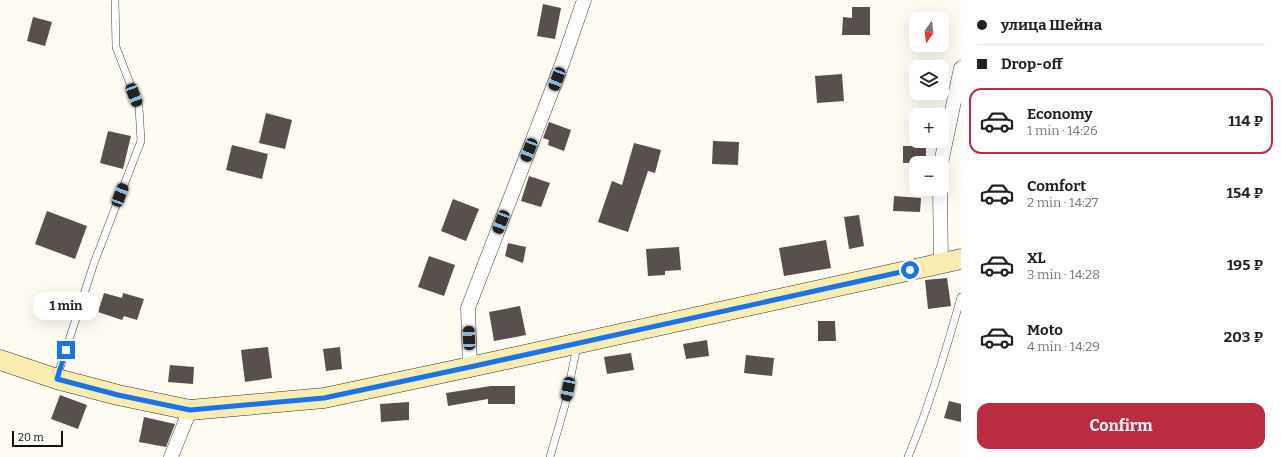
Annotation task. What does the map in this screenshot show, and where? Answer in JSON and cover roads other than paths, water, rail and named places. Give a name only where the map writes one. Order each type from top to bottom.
[{"type":"street","points":[[470,367],[468,308],[562,64],[584,0]]},
{"type":"street","points":[[942,156],[961,68]]},
{"type":"street","points":[[940,196],[941,263]]},
{"type":"street","points":[[0,360],[57,379],[118,395],[190,410],[324,398],[961,259]]},
{"type":"street","points":[[171,457],[190,410]]},
{"type":"lane","points":[[57,379],[94,263],[141,141],[139,107],[116,47],[114,0]]},
{"type":"lane","points":[[908,457],[928,407],[942,365],[961,296]]},
{"type":"lane","points":[[550,457],[565,405],[577,344]]}]
